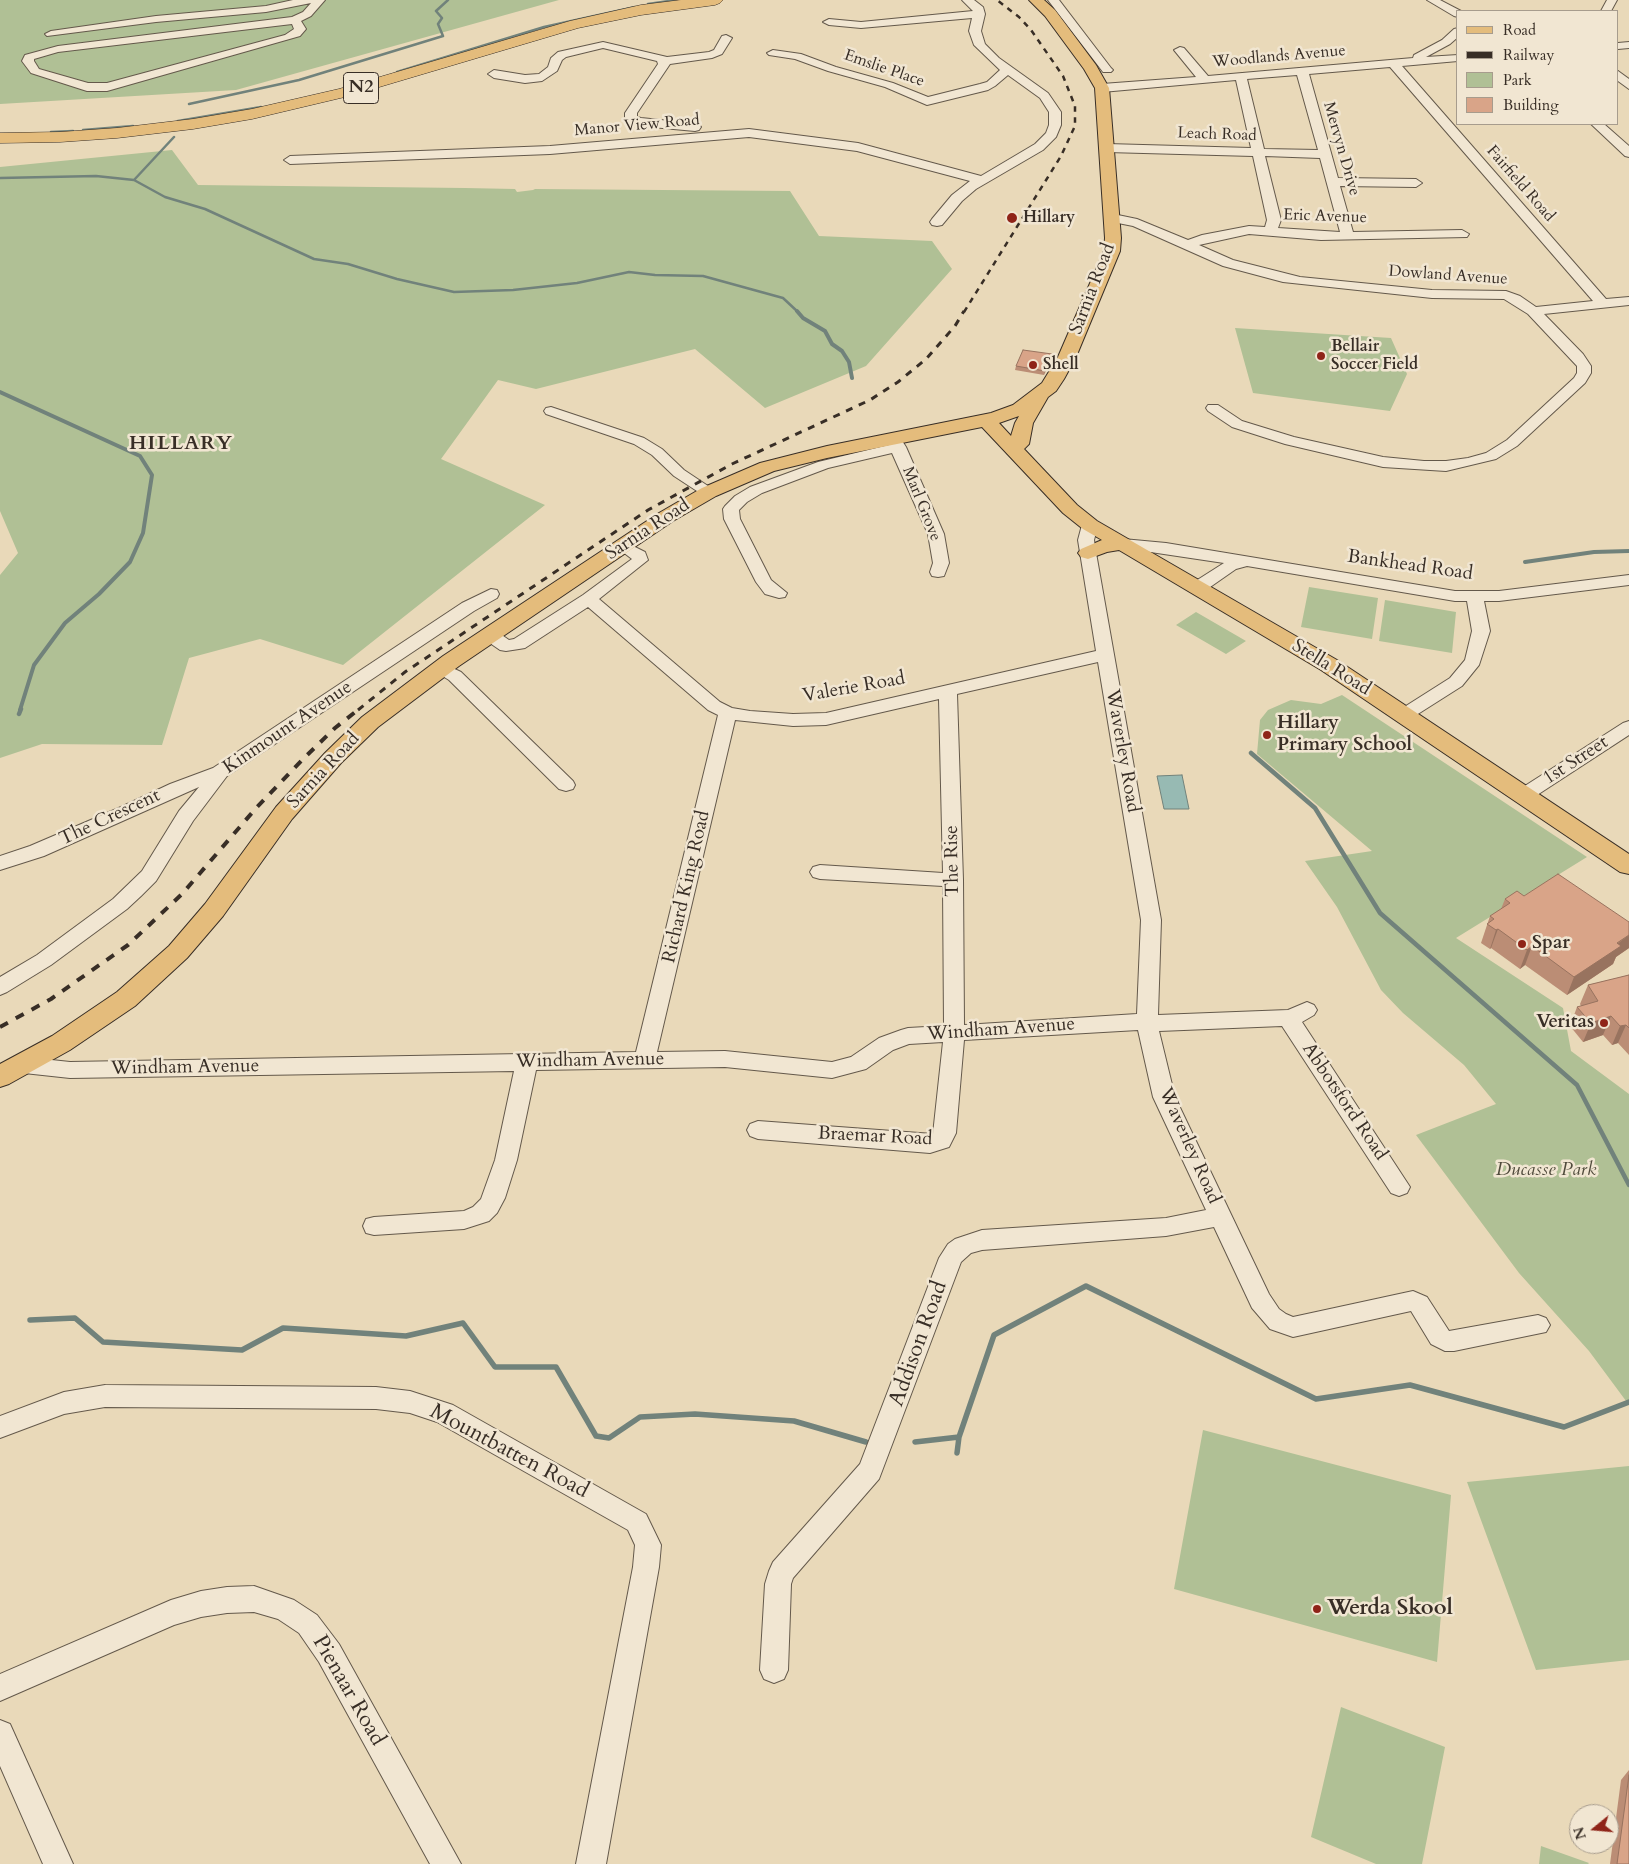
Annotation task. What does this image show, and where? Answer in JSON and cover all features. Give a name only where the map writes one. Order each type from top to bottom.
[{"type":"highway","name":"N2","points":[[0,127],[80,124],[154,118],[248,103],[307,91],[525,26],[600,8],[644,0]]},
{"type":"highway","name":"N2","points":[[0,138],[60,137],[117,133],[252,114],[343,93],[575,24],[641,10],[715,0]]},
{"type":"highway","points":[[0,122],[154,118]]},
{"type":"main road","name":"Sarnia Road","points":[[0,1077],[24,1065],[126,999],[178,952],[214,910],[284,813],[321,770],[370,722],[442,668],[666,517],[709,492],[745,475],[788,460],[896,443],[991,419],[1020,409],[1039,396],[1058,375],[1112,251],[1113,218],[1102,88],[1091,68],[1084,49],[1036,0]]},
{"type":"main road","points":[[1019,444],[1024,424],[1039,396]]},
{"type":"main road","name":"Stella Road","points":[[991,419],[1019,444],[1036,471]]},
{"type":"main road","name":"Stella Road","points":[[991,419],[1070,508],[1090,525],[1329,665],[1629,866]]},
{"type":"main road","points":[[1088,553],[1103,546],[1123,544]]},
{"type":"street","points":[[51,34],[156,20],[266,9],[309,0]]},
{"type":"street","points":[[295,20],[300,29],[296,34],[289,37],[107,87],[87,87],[35,70],[28,61],[29,58],[35,55],[58,49],[295,20],[306,14],[320,0]]},
{"type":"street","points":[[937,222],[957,198],[980,180],[993,175],[1040,147],[1052,134],[1055,125],[1055,112],[1044,96],[984,50],[977,41],[975,31],[979,14],[978,7],[967,0]]},
{"type":"street","points":[[1053,0],[1084,49],[1107,70]]},
{"type":"street","points":[[1432,0],[1456,13]]},
{"type":"street","points":[[829,22],[861,25],[979,14]]},
{"type":"street","points":[[1409,62],[1446,42],[1456,33]]},
{"type":"street","points":[[494,74],[524,79],[542,77],[551,72],[557,58],[562,54],[603,45],[661,58],[664,61],[712,55],[718,52],[726,38]]},
{"type":"street","points":[[1180,50],[1205,80]]},
{"type":"street","name":"Emslie Place","points":[[773,53],[797,56],[832,69],[889,85],[927,101],[989,86],[1008,69]]},
{"type":"street","name":"Woodlands Avenue","points":[[1102,88],[1456,58]]},
{"type":"street","points":[[664,61],[631,113],[633,120],[750,133]]},
{"type":"street","name":"Fairfield Road","points":[[1393,63],[1602,304]]},
{"type":"street","name":"Mervyn Drive","points":[[1302,71],[1348,236]]},
{"type":"street","points":[[1241,76],[1274,220],[1271,231]]},
{"type":"street","points":[[1599,125],[1629,153]]},
{"type":"street","name":"Manor View Road","points":[[290,160],[550,150],[750,133],[858,147],[980,180]]},
{"type":"street","name":"Leach Road","points":[[1107,148],[1326,154]]},
{"type":"street","points":[[1334,182],[1416,183]]},
{"type":"street","name":"Dowland Avenue","points":[[1113,218],[1137,223],[1228,263],[1283,278],[1432,294],[1497,294],[1515,299],[1533,311],[1584,366],[1584,373],[1580,380],[1512,443],[1491,456],[1446,466],[1383,462],[1290,441],[1237,424],[1213,408]]},
{"type":"street","name":"Eric Avenue","points":[[1188,245],[1239,231],[1257,230],[1293,235],[1462,234]]},
{"type":"street","points":[[1533,311],[1629,301]]},
{"type":"street","points":[[551,410],[639,441],[657,452],[679,473],[709,492]]},
{"type":"street","points":[[779,593],[771,590],[764,582],[732,519],[731,509],[741,499],[756,490],[823,465],[896,443]]},
{"type":"street","name":"Marl Grove","points":[[896,443],[936,534],[942,562],[938,572]]},
{"type":"street","name":"Waverley Road","points":[[1090,525],[1086,540],[1088,553],[1151,920],[1147,1022],[1164,1097],[1260,1301],[1271,1316],[1286,1326],[1302,1326],[1413,1301],[1419,1304],[1438,1337],[1445,1341],[1454,1341],[1538,1325]]},
{"type":"street","name":"Bankhead Road","points":[[1123,544],[1166,548],[1438,594],[1475,597],[1499,596],[1629,580]]},
{"type":"street","points":[[490,635],[506,646],[519,644],[588,599],[640,560],[639,555],[623,546]]},
{"type":"street","points":[[1197,588],[1230,566],[1245,562]]},
{"type":"street","name":"Kinmount Avenue","points":[[0,987],[44,960],[120,904],[134,891],[149,876],[186,816],[220,772],[468,607],[491,594]]},
{"type":"street","points":[[1404,715],[1456,682],[1473,661],[1481,631],[1475,597]]},
{"type":"street","name":"Valerie Road","points":[[588,599],[714,706],[726,713],[793,720],[826,719],[1104,655]]},
{"type":"street","points":[[442,668],[455,676],[566,785]]},
{"type":"street","name":"The Rise","points":[[948,691],[953,880],[954,1032]]},
{"type":"street","name":"Richard King Road","points":[[645,1060],[724,729],[726,713]]},
{"type":"street","name":"1st Street","points":[[1524,795],[1629,728]]},
{"type":"street","name":"The Crescent","points":[[0,863],[37,851],[128,812],[177,788],[220,772]]},
{"type":"street","points":[[820,872],[953,880]]},
{"type":"street","name":"Abbotsford Road","points":[[1147,1022],[1298,1014],[1399,1186]]},
{"type":"street","name":"Windham Avenue","points":[[24,1065],[70,1070],[725,1059],[797,1068],[832,1070],[858,1063],[897,1039],[954,1032],[1147,1022]]},
{"type":"street","name":"Braemar Road","points":[[758,1130],[930,1144],[941,1141],[945,1133],[954,1032]]},
{"type":"street","points":[[374,1226],[464,1220],[481,1214],[489,1206],[494,1198],[506,1160],[527,1062]]},
{"type":"street","name":"Addison Road","points":[[774,1670],[778,1584],[782,1571],[870,1471],[951,1258],[956,1251],[963,1246],[982,1240],[1166,1227],[1220,1216]]},
{"type":"street","name":"Mountbatten Road","points":[[0,1427],[64,1403],[105,1396],[376,1398],[410,1402],[444,1413],[637,1522],[648,1545],[646,1567],[591,1864]]},
{"type":"street","name":"Pienaar Road","points":[[0,1688],[171,1613],[201,1604],[227,1600],[254,1599],[285,1609],[308,1624],[328,1653],[446,1864]]},
{"type":"street","points":[[0,1734],[58,1864]]},
{"type":"green space","points":[[0,0],[559,0],[236,90],[0,104]]},
{"type":"green space","points":[[172,150],[198,185],[515,189],[517,192],[535,189],[790,191],[819,236],[932,241],[952,269],[866,366],[765,408],[695,349],[536,389],[498,380],[441,459],[545,505],[343,665],[260,639],[189,658],[162,745],[42,744],[0,758],[0,575],[18,553],[0,511],[0,167]]},
{"type":"green space","name":"Bellair Soccer Field","points":[[1235,328],[1391,338],[1407,374],[1390,411],[1253,393]]},
{"type":"green space","points":[[1309,587],[1378,598],[1372,639],[1301,627]]},
{"type":"green space","points":[[1385,600],[1456,612],[1452,653],[1379,641]]},
{"type":"green space","points":[[1196,612],[1246,641],[1226,654],[1176,625]]},
{"type":"green space","name":"Ducasse Park","points":[[1342,695],[1587,857],[1456,938],[1563,1008],[1571,1051],[1629,1094],[1629,1405],[1589,1351],[1519,1273],[1416,1135],[1496,1104],[1464,1065],[1403,1013],[1381,990],[1337,907],[1305,861],[1372,851],[1257,754],[1260,720],[1268,710],[1291,700],[1321,704]]},
{"type":"green space","points":[[1203,1430],[1451,1495],[1437,1662],[1174,1589]]},
{"type":"green space","points":[[1629,1466],[1629,1660],[1536,1670],[1467,1482]]},
{"type":"green space","points":[[1341,1707],[1445,1747],[1422,1864],[1376,1864],[1311,1837]]},
{"type":"green space","points":[[1541,1846],[1589,1863],[1539,1864]]},
{"type":"water","points":[[1182,775],[1189,809],[1164,809],[1157,776]]},
{"type":"building","name":"Shell","points":[[1023,350],[1052,354],[1045,371],[1016,366]]},
{"type":"building","points":[[1558,874],[1629,922],[1629,935],[1617,943],[1621,946],[1574,977],[1532,946],[1527,950],[1498,929],[1496,930],[1487,924],[1494,919],[1490,916],[1510,903],[1505,899],[1517,891],[1524,896]]},
{"type":"building","points":[[1629,975],[1629,1028],[1626,1025],[1620,1026],[1611,1016],[1591,1023],[1577,1007],[1598,1001],[1588,985]]},
{"type":"building","points":[[1629,1775],[1629,1864],[1617,1864]]},
{"type":"waterway","points":[[189,104],[299,80],[443,36],[438,24],[442,18],[436,11],[448,0]]},
{"type":"waterway","points":[[648,4],[676,0]]},
{"type":"waterway","points":[[397,72],[544,27],[635,7]]},
{"type":"waterway","points":[[178,121],[261,107]]},
{"type":"waterway","points":[[83,130],[133,126]]},
{"type":"waterway","points":[[51,132],[73,131]]},
{"type":"waterway","points":[[134,180],[174,137]]},
{"type":"waterway","points":[[0,178],[96,176],[134,180]]},
{"type":"waterway","points":[[134,180],[165,197],[205,209],[314,259],[348,264],[397,279],[454,292],[513,290],[577,283],[629,272],[655,275],[703,276],[783,298],[797,311]]},
{"type":"waterway","points":[[797,311],[803,318],[825,331],[832,344],[842,351],[849,362],[852,378]]},
{"type":"waterway","points":[[0,392],[140,456],[152,475],[143,533],[130,562],[99,594],[65,623],[34,665],[20,710]]},
{"type":"waterway","points":[[1525,562],[1594,552],[1629,551]]},
{"type":"waterway","points":[[19,714],[21,709]]},
{"type":"waterway","points":[[1251,753],[1315,808],[1380,913],[1577,1085],[1629,1185]]},
{"type":"waterway","points":[[959,1437],[994,1335],[1086,1286],[1316,1399],[1410,1385],[1564,1427],[1629,1402]]},
{"type":"waterway","points":[[30,1320],[75,1318],[103,1342],[242,1350],[283,1328],[406,1336],[463,1323],[495,1367],[556,1367],[596,1436],[609,1438],[640,1417],[695,1414],[794,1421],[866,1442]]},
{"type":"waterway","points":[[915,1442],[959,1437]]},
{"type":"waterway","points":[[957,1453],[959,1437]]},
{"type":"railway","points":[[964,312],[1061,156],[1075,126],[1075,106],[1063,76],[1031,30],[1019,17],[997,0]]},
{"type":"railway","points":[[358,710],[405,672],[648,510],[732,464],[870,400],[898,382],[926,359],[955,326],[964,311]]},
{"type":"railway","points":[[0,1027],[51,999],[128,945],[182,894],[257,807],[303,759],[335,728],[359,709]]},
{"type":"place","name":"Hillary","points":[[1012,218]]},
{"type":"place","name":"Bellair Soccer Field","points":[[1321,356]]},
{"type":"place","name":"Shell","points":[[1033,365]]},
{"type":"place","name":"Hillary Primary School","points":[[1267,735]]},
{"type":"place","name":"Spar","points":[[1522,944]]},
{"type":"place","name":"Veritas","points":[[1604,1023]]},
{"type":"place","name":"Werda Skool","points":[[1317,1609]]},
{"type":"district","name":"HILLARY","points":[[181,444]]}]
